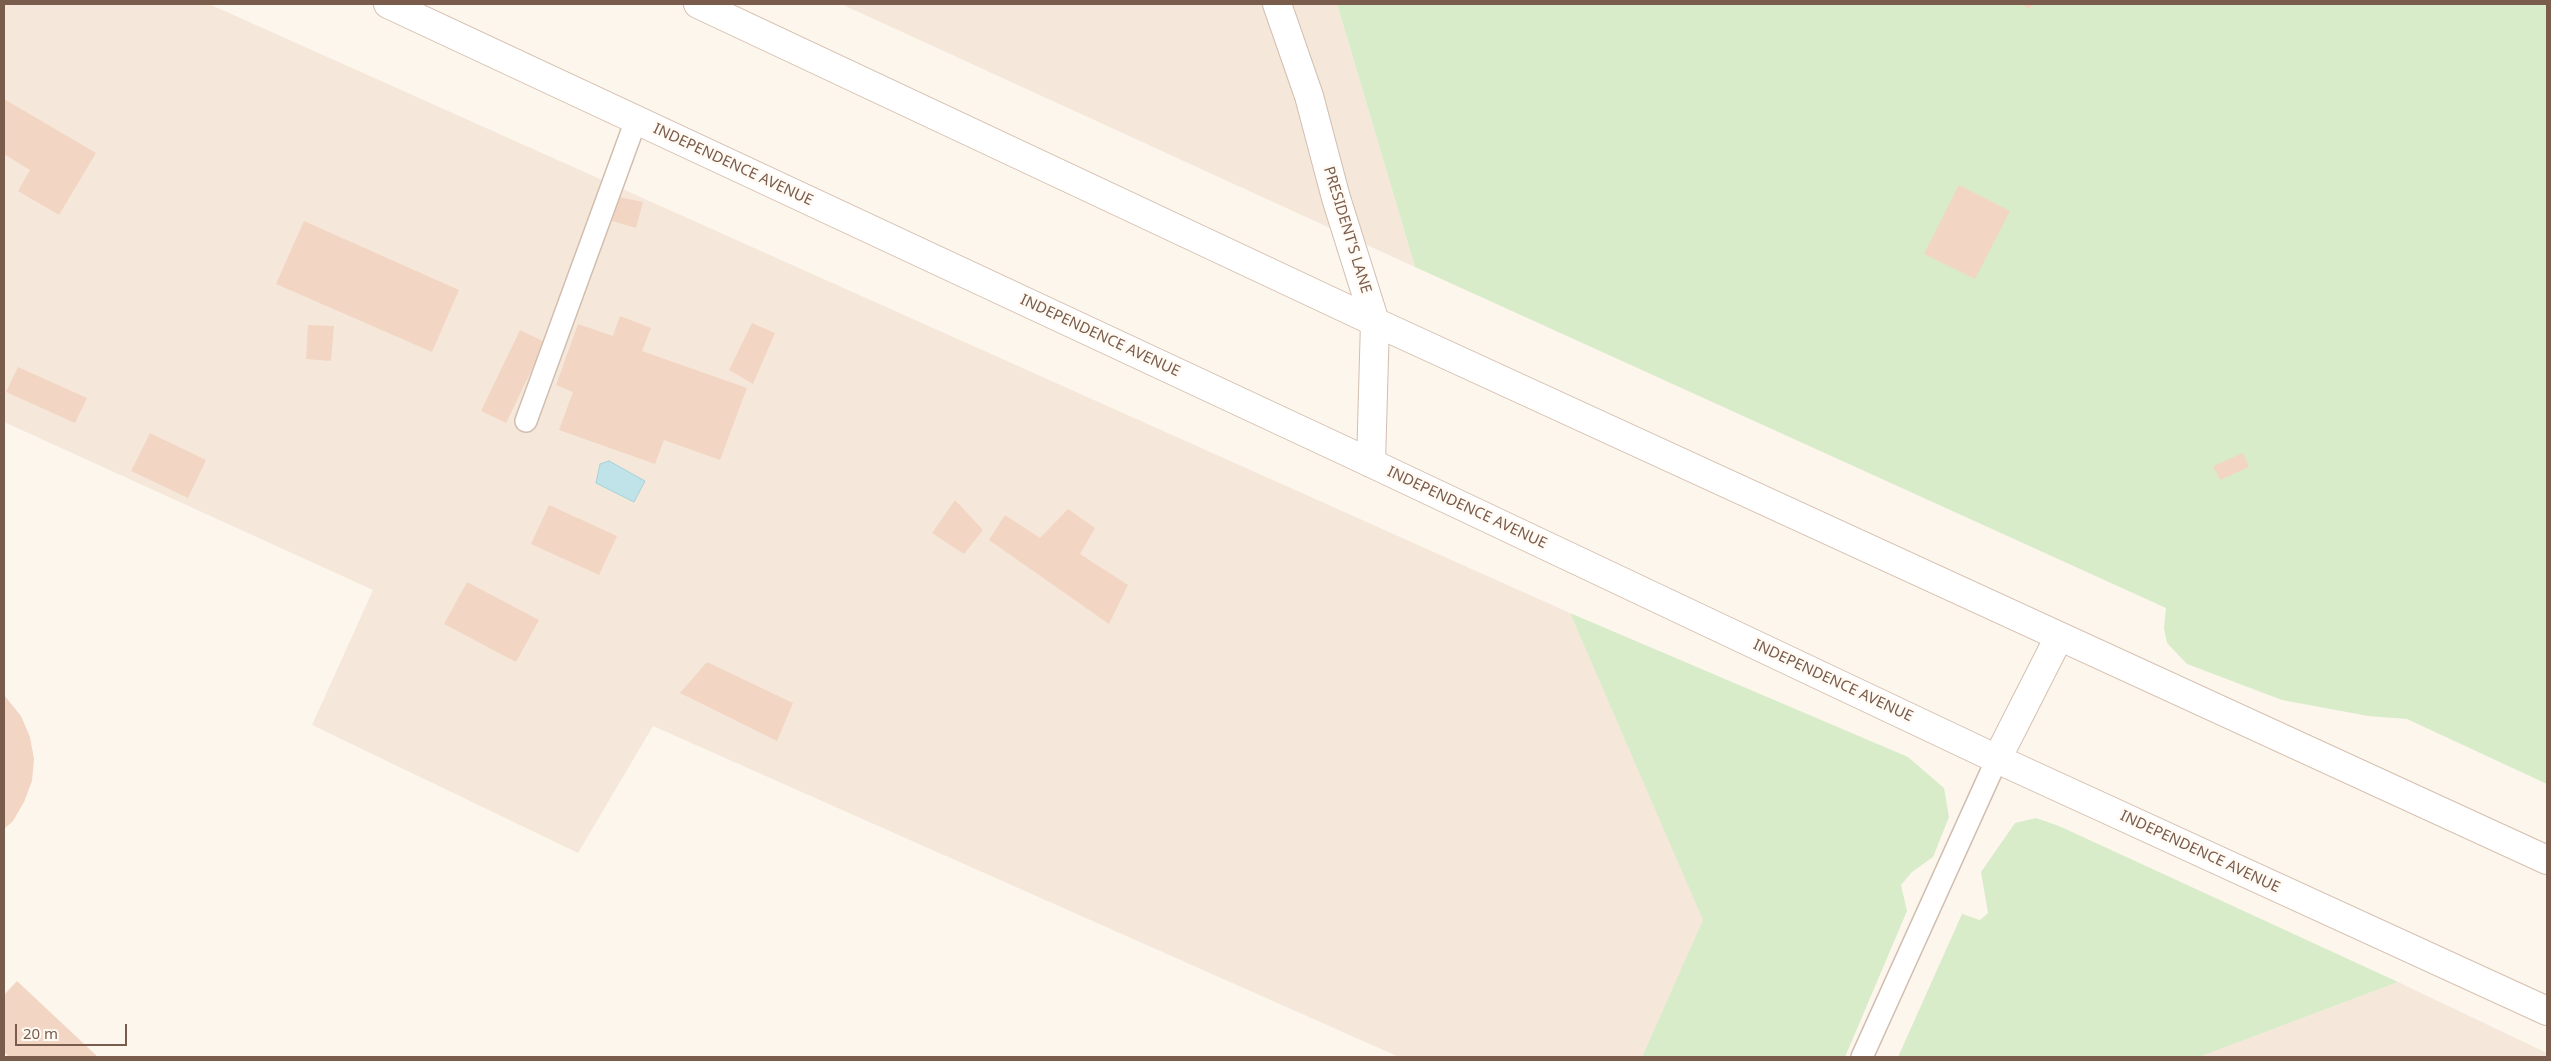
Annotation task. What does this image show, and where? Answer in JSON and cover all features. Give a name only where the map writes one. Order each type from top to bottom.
[{"type":"main road","name":"INDEPENDENCE AVENUE","points":[[388,4],[1371,462],[1997,759],[2547,1011]]},
{"type":"main road","points":[[698,4],[1375,322],[2547,860]]},
{"type":"main road","name":"PRESIDENT'S LANE","points":[[1276,4],[1309,96],[1336,198],[1375,322],[1371,462]]},
{"type":"main road","points":[[1997,759],[2059,637]]},
{"type":"lane","points":[[526,420],[636,120]]},
{"type":"lane","points":[[1862,1057],[1997,759]]},
{"type":"shaded area","points":[[4,4],[209,4],[1570,613],[1704,920],[1642,1057],[1399,1057],[653,726],[578,853],[312,725],[373,590],[4,422]]},
{"type":"shaded area","points":[[841,4],[1337,4],[1415,267]]},
{"type":"shaded area","points":[[2398,982],[2547,1053],[2547,1057],[2199,1057]]},
{"type":"green space","points":[[1337,4],[2547,4],[2547,784],[2407,719],[2368,716],[2282,700],[2187,664],[2167,643],[2164,628],[2166,608],[1415,267]]},
{"type":"green space","points":[[1570,613],[1908,757],[1944,788],[1949,817],[1933,857],[1912,872],[1901,885],[1907,911],[1845,1057],[1642,1057],[1703,920]]},
{"type":"green space","points":[[2036,818],[2059,826],[2398,982],[2199,1057],[1898,1057],[1962,914],[1980,920],[1988,913],[1981,872],[2015,823]]},
{"type":"water","points":[[609,461],[645,481],[634,502],[596,483],[600,464]]},
{"type":"building","points":[[2020,4],[2032,4],[2030,9]]},
{"type":"building","points":[[4,99],[96,153],[59,215],[18,191],[30,170],[4,154]]},
{"type":"building","points":[[1959,185],[2010,211],[1975,279],[1924,254]]},
{"type":"building","points":[[619,197],[643,202],[636,228],[612,221]]},
{"type":"building","points":[[304,221],[459,290],[432,352],[276,284]]},
{"type":"building","points":[[620,316],[651,328],[642,351],[747,388],[720,460],[664,440],[655,464],[559,430],[573,392],[556,385],[578,324],[613,336]]},
{"type":"building","points":[[752,323],[775,333],[753,384],[729,370]]},
{"type":"building","points":[[308,325],[334,326],[331,361],[306,359]]},
{"type":"building","points":[[520,330],[545,342],[506,423],[481,411]]},
{"type":"building","points":[[18,367],[87,398],[75,423],[6,392]]},
{"type":"building","points":[[150,433],[206,460],[188,498],[131,471]]},
{"type":"building","points":[[2243,453],[2249,467],[2220,480],[2213,466]]},
{"type":"building","points":[[955,500],[983,530],[964,554],[932,533]]},
{"type":"building","points":[[549,505],[617,536],[599,575],[531,544]]},
{"type":"building","points":[[1068,509],[1095,528],[1080,554],[1128,585],[1109,624],[989,540],[1005,515],[1040,538]]},
{"type":"building","points":[[467,582],[539,620],[516,662],[444,624]]},
{"type":"building","points":[[707,662],[793,703],[777,741],[680,693]]},
{"type":"building","points":[[4,695],[21,716],[30,737],[34,759],[32,781],[24,802],[13,821],[4,829]]},
{"type":"building","points":[[17,981],[98,1057],[9,1057],[4,1052],[4,995]]}]
